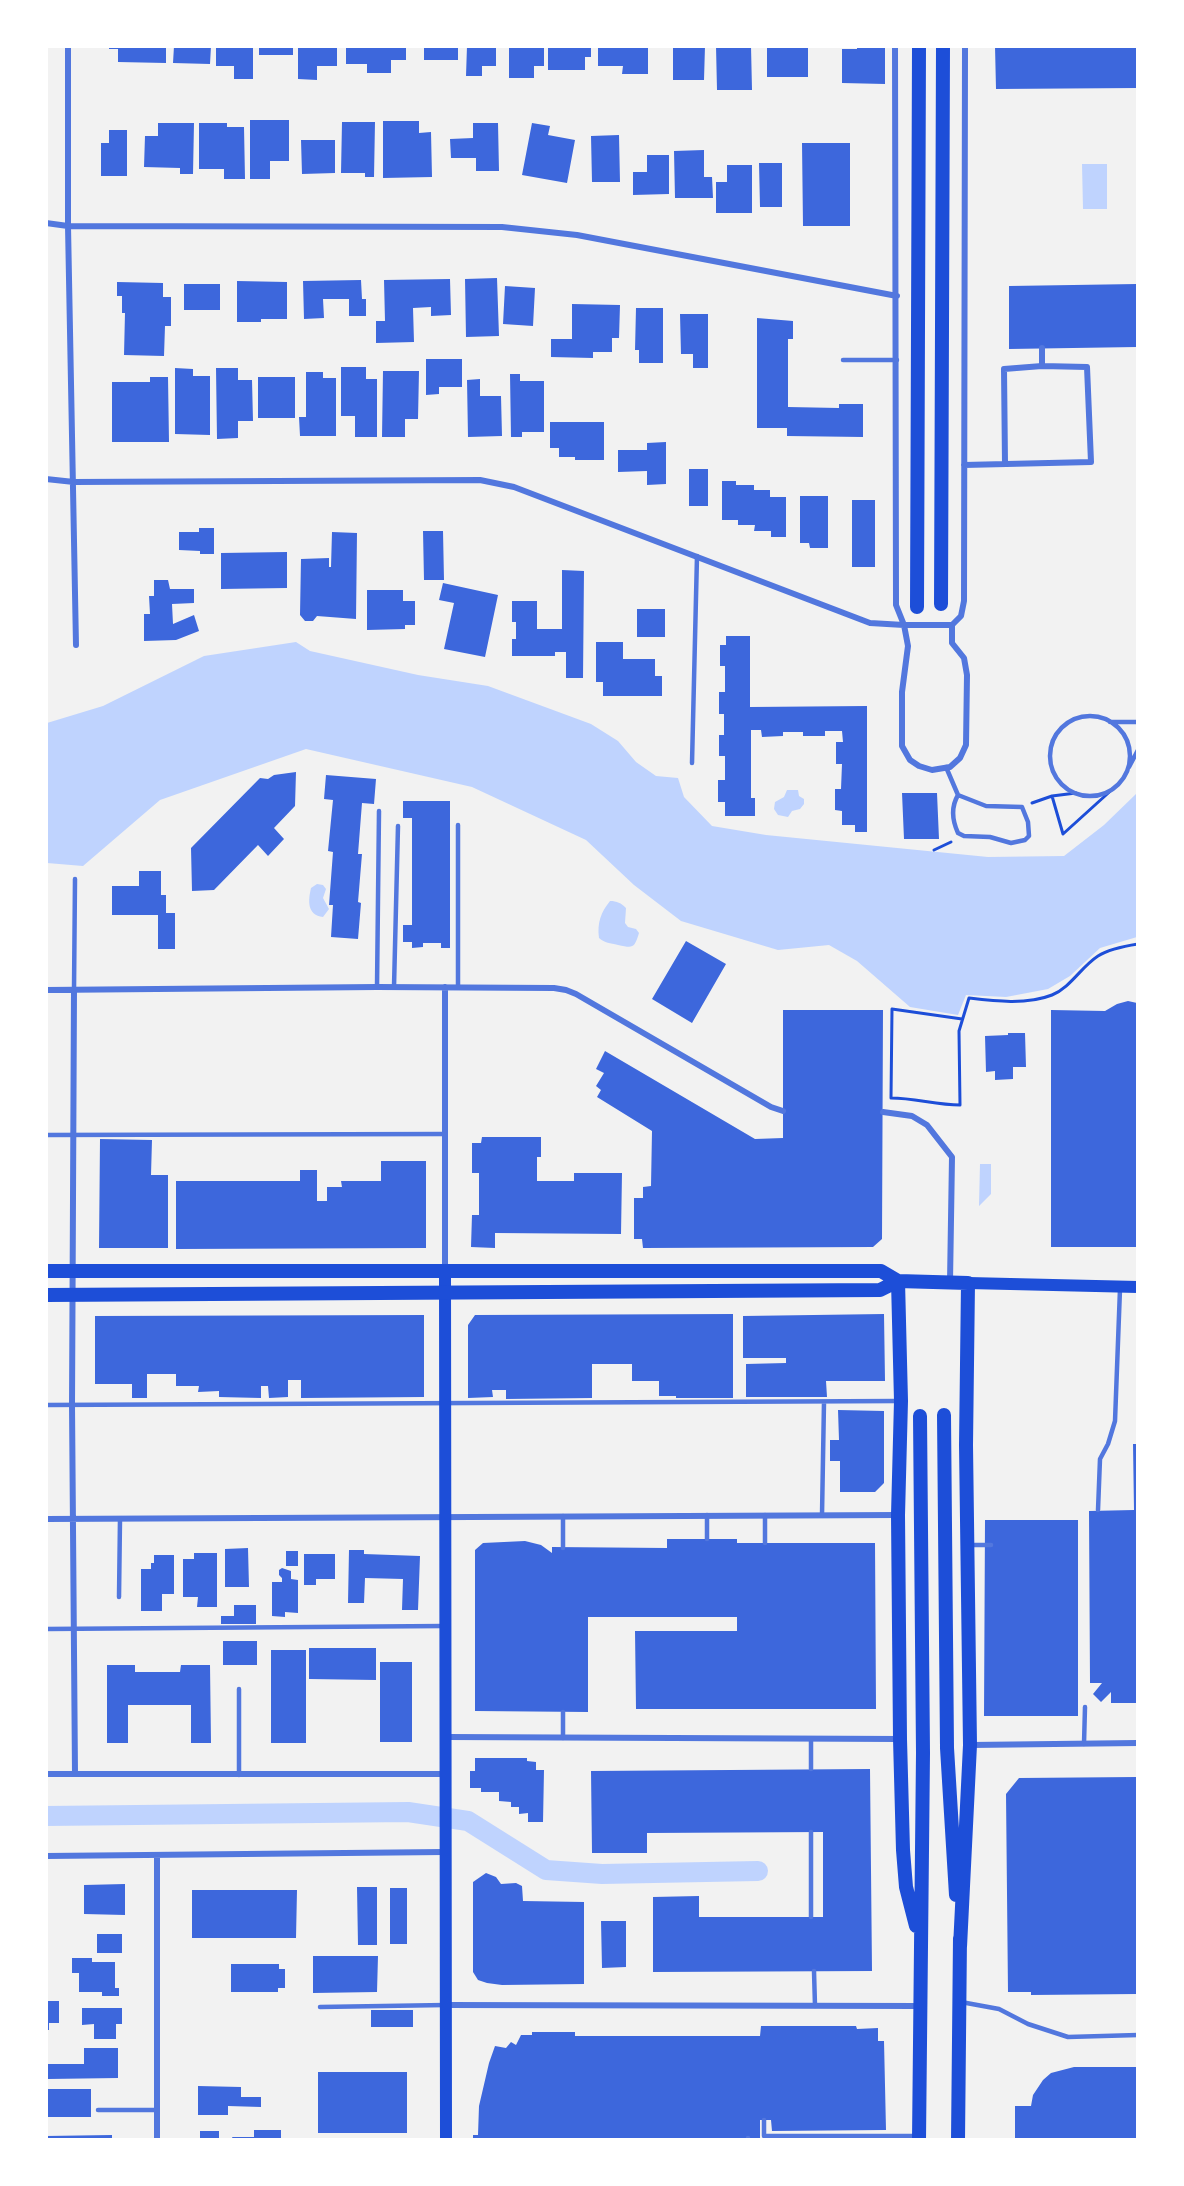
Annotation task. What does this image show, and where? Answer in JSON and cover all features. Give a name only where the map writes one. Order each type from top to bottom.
[{"type":"main road","points":[[917,607],[919,46]]},
{"type":"main road","points":[[941,604],[944,46]]},
{"type":"main road","points":[[46,1271],[881,1270],[898,1281]]},
{"type":"main road","points":[[445,1271],[446,2139]]},
{"type":"main road","points":[[898,1281],[901,1401],[898,1515],[903,1850],[906,1887],[921,1942]]},
{"type":"main road","points":[[46,1295],[880,1290],[898,1281],[1137,1287]]},
{"type":"main road","points":[[958,2139],[960,1947],[970,1745],[968,1283]]},
{"type":"main road","points":[[944,1415],[947,1748],[960,1947]]},
{"type":"main road","points":[[919,2138],[923,1753],[920,1416]]},
{"type":"street","points":[[68,46],[68,226],[76,645]]},
{"type":"street","points":[[896,46],[897,605],[908,646],[902,692],[903,746],[910,760],[932,770],[950,767],[960,759],[966,745],[967,675],[964,658],[952,643],[952,625]]},
{"type":"street","points":[[46,479],[74,482],[480,480],[514,487],[870,623],[952,625],[961,616],[964,601],[965,46]]},
{"type":"street","points":[[46,223],[68,226],[502,226],[577,235],[897,296]]},
{"type":"street","points":[[1042,348],[1042,366]]},
{"type":"street","points":[[964,465],[1091,462],[1086,367],[1042,366],[1004,369],[1005,464]]},
{"type":"street","points":[[445,987],[445,1271]]},
{"type":"street","points":[[46,990],[554,988],[566,990],[771,1107],[783,1111]]},
{"type":"street","points":[[74,990],[72,1405],[75,1774]]},
{"type":"street","points":[[883,1112],[912,1116],[927,1125],[952,1156],[950,1282]]},
{"type":"street","points":[[46,1519],[898,1515]]},
{"type":"street","points":[[447,1737],[900,1739]]},
{"type":"street","points":[[970,1745],[1137,1743]]},
{"type":"street","points":[[46,1774],[446,1774]]},
{"type":"street","points":[[46,1856],[444,1852]]},
{"type":"street","points":[[157,1856],[157,2139]]},
{"type":"street","points":[[446,2005],[920,2006]]},
{"type":"lane","points":[[843,360],[897,360]]},
{"type":"lane","points":[[692,764],[697,556]]},
{"type":"lane","points":[[1128,770],[1129,750],[1125,738],[1110,722],[1093,716],[1080,717],[1068,722],[1058,731],[1052,743],[1049,756],[1051,769],[1058,780],[1067,789],[1092,796],[1105,793],[1116,786],[1128,770],[1137,750]]},
{"type":"lane","points":[[1110,722],[1137,722]]},
{"type":"lane","points":[[945,767],[958,795],[986,806],[1022,807],[1029,828],[1029,836],[1025,840],[1011,843],[990,837],[961,834],[955,826],[953,816],[953,803],[958,795]]},
{"type":"lane","points":[[377,987],[379,811]]},
{"type":"lane","points":[[458,825],[458,987]]},
{"type":"lane","points":[[394,987],[398,826]]},
{"type":"lane","points":[[74,990],[75,879]]},
{"type":"lane","points":[[46,1135],[445,1134]]},
{"type":"lane","points":[[1098,1510],[1101,1459],[1115,1421],[1120,1286]]},
{"type":"lane","points":[[46,1404],[901,1401]]},
{"type":"lane","points":[[822,1515],[824,1402]]},
{"type":"lane","points":[[707,1515],[707,1539]]},
{"type":"lane","points":[[765,1515],[765,1543]]},
{"type":"lane","points":[[563,1516],[563,1548]]},
{"type":"lane","points":[[119,1597],[120,1519]]},
{"type":"lane","points":[[968,1545],[991,1545]]},
{"type":"lane","points":[[46,1629],[447,1626]]},
{"type":"lane","points":[[239,1689],[239,1775]]},
{"type":"lane","points":[[1084,1744],[1085,1707]]},
{"type":"lane","points":[[563,1712],[563,1737]]},
{"type":"lane","points":[[811,1738],[811,1769]]},
{"type":"lane","points":[[811,1832],[811,1917]]},
{"type":"lane","points":[[814,1971],[815,2006]]},
{"type":"lane","points":[[960,2002],[999,2009],[1028,2024],[1068,2037],[1137,2035]]},
{"type":"lane","points":[[320,2007],[446,2005]]},
{"type":"lane","points":[[98,2110],[157,2110]]},
{"type":"lane","points":[[764,2120],[764,2136],[919,2138]]},
{"type":"path","points":[[1052,796],[1063,834],[1116,786]]},
{"type":"path","points":[[1022,807],[1052,796],[1076,793]]},
{"type":"path","points":[[934,850],[949,844],[961,834]]},
{"type":"path","points":[[962,1019],[892,1009],[891,1098],[920,1099],[938,1105],[960,1105],[959,1031],[969,998],[1002,1002],[1052,995],[1072,981],[1097,957],[1125,945],[1137,944]]},
{"type":"water","points":[[1082,164],[1107,164],[1107,209],[1083,209]]},
{"type":"water","points":[[296,642],[310,651],[418,675],[488,686],[591,724],[618,741],[636,762],[656,776],[678,778],[684,797],[712,826],[766,835],[988,857],[1064,856],[1104,825],[1137,793],[1137,937],[1100,948],[1070,976],[1048,989],[1006,997],[966,995],[958,1015],[910,1007],[857,961],[829,945],[778,950],[681,921],[634,885],[586,840],[472,787],[306,749],[160,800],[83,866],[47,863],[47,723],[103,706],[204,656]]},
{"type":"water","points":[[787,790],[798,790],[799,796],[804,799],[804,804],[800,809],[792,811],[788,817],[778,815],[774,809],[775,802],[784,797]]},
{"type":"water","points":[[317,884],[323,885],[326,889],[323,898],[329,909],[323,917],[314,913],[310,907],[311,888]]},
{"type":"water","points":[[610,901],[615,901],[626,908],[625,923],[639,933],[632,946],[610,943],[599,938],[600,918]]},
{"type":"water","points":[[980,1164],[991,1164],[991,1194],[979,1206]]},
{"type":"building","points":[[109,46],[166,46],[166,63],[118,62],[118,49],[109,49]]},
{"type":"building","points":[[174,46],[211,46],[210,64],[173,63]]},
{"type":"building","points":[[216,46],[253,46],[253,79],[234,79],[234,66],[216,66]]},
{"type":"building","points":[[259,46],[293,46],[293,55],[259,55]]},
{"type":"building","points":[[298,46],[337,46],[337,66],[317,66],[317,80],[298,79]]},
{"type":"building","points":[[346,46],[406,46],[406,60],[391,60],[391,73],[367,73],[367,64],[346,64]]},
{"type":"building","points":[[424,46],[458,46],[458,60],[424,60]]},
{"type":"building","points":[[467,46],[496,46],[496,66],[482,66],[482,76],[466,76]]},
{"type":"building","points":[[509,46],[544,46],[544,66],[534,66],[534,78],[509,78]]},
{"type":"building","points":[[548,46],[591,46],[591,57],[585,57],[585,70],[548,70]]},
{"type":"building","points":[[598,46],[648,46],[648,74],[622,74],[623,66],[598,66]]},
{"type":"building","points":[[673,46],[705,46],[704,80],[673,80]]},
{"type":"building","points":[[716,46],[751,46],[752,90],[717,90]]},
{"type":"building","points":[[767,46],[808,46],[808,77],[767,77]]},
{"type":"building","points":[[857,46],[885,46],[885,84],[842,83],[842,49],[857,49]]},
{"type":"building","points":[[995,46],[1137,46],[1137,88],[996,89]]},
{"type":"building","points":[[250,120],[289,120],[289,161],[270,161],[270,179],[250,179]]},
{"type":"building","points":[[383,121],[419,121],[419,133],[431,132],[432,177],[383,178]]},
{"type":"building","points":[[342,122],[375,122],[374,177],[365,177],[365,173],[341,173]]},
{"type":"building","points":[[158,123],[194,123],[193,174],[180,174],[180,168],[144,167],[145,136],[158,136]]},
{"type":"building","points":[[199,123],[227,123],[227,127],[244,127],[245,179],[224,179],[224,169],[199,169]]},
{"type":"building","points":[[473,123],[498,123],[499,171],[476,171],[476,158],[451,158],[450,139],[473,138]]},
{"type":"building","points":[[532,123],[550,126],[548,135],[575,140],[567,183],[522,175]]},
{"type":"building","points":[[109,130],[127,130],[127,176],[101,176],[101,143],[109,143]]},
{"type":"building","points":[[619,135],[620,182],[592,182],[591,136]]},
{"type":"building","points":[[301,140],[335,140],[335,173],[302,174]]},
{"type":"building","points":[[802,143],[850,143],[850,226],[803,226]]},
{"type":"building","points":[[704,150],[704,177],[712,177],[713,198],[675,198],[674,151]]},
{"type":"building","points":[[647,155],[669,155],[669,194],[633,195],[633,172],[647,172]]},
{"type":"building","points":[[759,163],[782,163],[782,207],[760,207]]},
{"type":"building","points":[[727,165],[752,165],[752,213],[716,213],[716,182],[727,182]]},
{"type":"building","points":[[497,278],[499,336],[466,337],[465,279]]},
{"type":"building","points":[[450,279],[451,315],[431,316],[431,307],[413,308],[414,342],[376,343],[376,321],[385,321],[384,280]]},
{"type":"building","points":[[361,280],[362,299],[366,299],[366,316],[349,316],[349,299],[323,299],[324,318],[304,319],[303,281]]},
{"type":"building","points":[[237,281],[287,282],[287,319],[237,322]]},
{"type":"building","points":[[117,282],[163,283],[163,297],[171,297],[171,326],[165,326],[164,356],[124,355],[125,313],[122,313],[122,296],[117,296]]},
{"type":"building","points":[[184,284],[220,284],[220,310],[184,310]]},
{"type":"building","points":[[1137,284],[1137,347],[1009,349],[1009,286]]},
{"type":"building","points":[[505,286],[535,288],[533,326],[503,324]]},
{"type":"building","points":[[572,304],[620,305],[619,338],[612,338],[612,352],[593,352],[593,358],[551,357],[551,339],[572,339]]},
{"type":"building","points":[[636,308],[663,308],[663,363],[639,363],[639,350],[635,350]]},
{"type":"building","points":[[680,314],[708,314],[708,368],[693,368],[693,354],[681,354]]},
{"type":"building","points":[[757,318],[793,321],[793,339],[788,339],[788,407],[839,408],[839,404],[863,404],[863,437],[787,436],[787,428],[757,428]]},
{"type":"building","points":[[426,359],[462,359],[462,387],[439,387],[439,394],[426,395]]},
{"type":"building","points":[[341,367],[366,367],[366,379],[377,379],[377,437],[355,437],[355,416],[341,416]]},
{"type":"building","points":[[175,368],[193,369],[193,376],[210,376],[210,435],[175,434]]},
{"type":"building","points":[[216,368],[238,368],[238,380],[252,380],[253,421],[238,421],[238,438],[217,439]]},
{"type":"building","points":[[383,371],[419,371],[418,419],[405,419],[405,437],[382,437]]},
{"type":"building","points":[[306,372],[323,372],[323,378],[336,378],[336,436],[300,436],[299,417],[306,417]]},
{"type":"building","points":[[510,374],[520,374],[520,381],[544,381],[544,432],[522,432],[522,437],[511,437]]},
{"type":"building","points":[[150,377],[168,377],[169,442],[112,442],[112,382],[150,382]]},
{"type":"building","points":[[258,377],[295,377],[295,418],[258,418]]},
{"type":"building","points":[[480,379],[480,396],[501,396],[502,436],[468,437],[467,380]]},
{"type":"building","points":[[550,422],[604,422],[604,460],[575,460],[575,457],[559,457],[559,448],[550,448]]},
{"type":"building","points":[[666,442],[666,484],[647,485],[647,471],[618,472],[618,450],[647,450],[647,443]]},
{"type":"building","points":[[689,469],[708,469],[708,506],[689,506]]},
{"type":"building","points":[[722,481],[736,481],[736,485],[754,485],[754,490],[770,490],[770,497],[786,497],[786,537],[771,537],[771,531],[754,531],[755,525],[738,525],[738,520],[722,520]]},
{"type":"building","points":[[800,496],[828,496],[828,548],[810,548],[809,543],[800,543]]},
{"type":"building","points":[[852,500],[875,500],[875,567],[852,567]]},
{"type":"building","points":[[199,528],[214,528],[214,554],[179,550],[179,532],[199,532]]},
{"type":"building","points":[[423,531],[443,531],[444,580],[424,580]]},
{"type":"building","points":[[332,532],[357,533],[356,619],[317,616],[313,621],[305,621],[300,615],[301,559],[329,558],[329,567],[331,567]]},
{"type":"building","points":[[287,552],[287,588],[221,589],[221,553]]},
{"type":"building","points":[[562,570],[584,571],[583,678],[566,678],[566,652],[555,652],[555,656],[512,656],[512,639],[516,639],[516,622],[512,622],[512,601],[537,601],[537,629],[562,629]]},
{"type":"building","points":[[154,580],[168,580],[170,589],[194,589],[194,603],[172,604],[173,624],[194,615],[199,631],[176,640],[144,641],[144,614],[150,614],[149,596],[154,596]]},
{"type":"building","points":[[443,583],[498,595],[485,657],[444,649],[454,603],[439,600]]},
{"type":"building","points":[[367,590],[403,590],[403,601],[415,601],[415,625],[405,625],[405,629],[367,630]]},
{"type":"building","points":[[637,609],[665,609],[665,637],[637,637]]},
{"type":"building","points":[[726,636],[750,636],[750,707],[867,706],[867,832],[855,832],[855,825],[842,825],[842,811],[835,810],[835,789],[841,789],[842,764],[836,764],[836,742],[843,742],[842,731],[825,731],[825,736],[803,736],[803,732],[783,732],[783,736],[762,737],[761,730],[751,730],[751,798],[755,798],[755,816],[725,816],[725,802],[718,802],[718,780],[725,780],[725,756],[719,756],[719,735],[724,735],[724,714],[719,714],[719,692],[725,692],[725,666],[720,666],[720,645],[726,645]]},
{"type":"building","points":[[596,642],[623,642],[623,659],[655,659],[655,676],[662,676],[662,696],[603,696],[603,682],[596,682]]},
{"type":"building","points":[[296,772],[295,806],[274,828],[284,839],[268,856],[258,845],[214,890],[192,891],[191,848],[260,778],[268,779],[274,775]]},
{"type":"building","points":[[326,775],[376,779],[374,804],[362,803],[358,854],[362,854],[358,939],[331,937],[333,905],[329,905],[333,852],[328,851],[333,800],[324,799]]},
{"type":"building","points":[[902,793],[937,793],[939,839],[904,839]]},
{"type":"building","points":[[403,801],[450,801],[450,948],[441,948],[441,943],[423,943],[423,947],[412,948],[412,942],[403,942],[403,925],[412,925],[412,818],[403,818]]},
{"type":"building","points":[[139,871],[161,871],[161,895],[166,895],[166,913],[175,913],[175,949],[158,949],[158,915],[112,915],[112,886],[139,886]]},
{"type":"building","points":[[686,941],[726,964],[692,1023],[652,999]]},
{"type":"building","points":[[1128,1001],[1137,1003],[1137,1247],[1051,1247],[1051,1010],[1105,1011]]},
{"type":"building","points":[[783,1010],[883,1010],[882,1239],[873,1247],[643,1248],[642,1239],[634,1239],[634,1198],[643,1198],[643,1187],[651,1186],[652,1131],[597,1097],[601,1090],[596,1086],[604,1073],[596,1069],[605,1051],[755,1139],[783,1138]]},
{"type":"building","points":[[1008,1033],[1025,1033],[1026,1067],[1013,1067],[1013,1079],[995,1080],[995,1071],[986,1072],[985,1036],[1008,1035]]},
{"type":"building","points":[[482,1137],[541,1137],[541,1157],[537,1157],[537,1181],[574,1181],[574,1173],[622,1173],[621,1234],[495,1233],[495,1248],[471,1247],[472,1215],[479,1215],[479,1173],[472,1173],[472,1143],[481,1143]]},
{"type":"building","points":[[100,1139],[152,1140],[151,1175],[168,1175],[168,1248],[99,1248]]},
{"type":"building","points":[[381,1161],[426,1161],[426,1248],[176,1249],[176,1181],[300,1181],[300,1170],[317,1170],[317,1201],[327,1201],[327,1187],[342,1187],[341,1181],[381,1181]]},
{"type":"building","points":[[733,1314],[733,1398],[659,1396],[659,1381],[632,1381],[632,1364],[592,1364],[592,1398],[506,1399],[506,1390],[492,1390],[493,1397],[468,1398],[468,1325],[475,1315]]},
{"type":"building","points":[[884,1314],[885,1381],[826,1381],[827,1397],[746,1397],[746,1364],[786,1363],[786,1358],[743,1358],[743,1316]]},
{"type":"building","points":[[424,1315],[424,1397],[301,1398],[301,1380],[288,1380],[288,1397],[269,1398],[268,1386],[261,1386],[261,1398],[219,1397],[219,1391],[198,1392],[199,1386],[176,1386],[176,1374],[147,1374],[147,1398],[132,1398],[132,1384],[95,1384],[95,1316]]},
{"type":"building","points":[[838,1410],[884,1411],[884,1483],[875,1492],[840,1492],[840,1461],[830,1461],[830,1440],[839,1440]]},
{"type":"building","points":[[1133,1444],[1137,1444],[1137,1703],[1111,1703],[1111,1692],[1101,1702],[1093,1694],[1102,1683],[1090,1683],[1089,1511],[1134,1510]]},
{"type":"building","points":[[985,1520],[1078,1520],[1078,1716],[984,1716]]},
{"type":"building","points":[[667,1539],[737,1539],[737,1543],[875,1543],[876,1709],[636,1709],[635,1631],[737,1631],[737,1617],[588,1617],[588,1712],[475,1711],[475,1550],[483,1543],[525,1541],[541,1545],[552,1553],[552,1547],[667,1548]]},
{"type":"building","points":[[248,1548],[249,1587],[225,1587],[225,1549]]},
{"type":"building","points":[[349,1550],[364,1550],[364,1554],[420,1556],[418,1610],[402,1610],[403,1579],[365,1578],[364,1603],[348,1603]]},
{"type":"building","points":[[286,1551],[298,1551],[298,1566],[286,1566]]},
{"type":"building","points":[[194,1553],[217,1553],[217,1607],[197,1607],[198,1597],[183,1597],[183,1559],[194,1559]]},
{"type":"building","points":[[304,1554],[335,1554],[335,1579],[316,1579],[316,1585],[304,1585]]},
{"type":"building","points":[[154,1555],[174,1555],[174,1594],[162,1594],[162,1611],[141,1611],[141,1569],[151,1569]]},
{"type":"building","points":[[282,1568],[291,1571],[291,1579],[298,1580],[298,1613],[285,1612],[285,1617],[272,1616],[272,1582],[282,1582],[279,1570]]},
{"type":"building","points":[[234,1605],[256,1605],[256,1624],[221,1624],[221,1616],[234,1616]]},
{"type":"building","points":[[223,1641],[257,1641],[257,1665],[223,1665]]},
{"type":"building","points":[[309,1648],[376,1648],[376,1680],[309,1679]]},
{"type":"building","points":[[271,1650],[306,1650],[306,1743],[271,1743]]},
{"type":"building","points":[[380,1662],[412,1662],[412,1742],[380,1742]]},
{"type":"building","points":[[107,1665],[135,1665],[135,1672],[180,1672],[181,1665],[210,1665],[211,1743],[191,1743],[191,1705],[128,1705],[128,1743],[107,1743]]},
{"type":"building","points":[[475,1758],[527,1758],[527,1761],[536,1762],[536,1770],[544,1770],[543,1822],[528,1822],[528,1813],[519,1814],[519,1807],[511,1807],[511,1802],[499,1801],[499,1792],[481,1792],[481,1788],[470,1788],[470,1771],[475,1771]]},
{"type":"building","points":[[870,1769],[872,1971],[653,1972],[653,1897],[699,1896],[699,1917],[823,1917],[823,1832],[647,1833],[647,1853],[592,1853],[591,1771]]},
{"type":"building","points":[[1137,1777],[1137,1994],[1031,1995],[1031,1992],[1008,1992],[1006,1794],[1019,1778]]},
{"type":"building","points":[[486,1873],[496,1877],[501,1884],[516,1883],[522,1886],[523,1901],[584,1902],[584,1984],[502,1985],[478,1980],[473,1972],[473,1882]]},
{"type":"building","points":[[125,1884],[125,1915],[84,1914],[84,1885]]},
{"type":"building","points":[[357,1887],[377,1887],[377,1945],[358,1945]]},
{"type":"building","points":[[390,1888],[407,1888],[407,1944],[390,1944]]},
{"type":"building","points":[[192,1890],[297,1890],[296,1938],[192,1938]]},
{"type":"building","points":[[601,1921],[626,1921],[626,1967],[602,1968]]},
{"type":"building","points":[[97,1934],[122,1934],[122,1953],[97,1953]]},
{"type":"building","points":[[313,1956],[378,1956],[377,1992],[313,1993]]},
{"type":"building","points":[[72,1958],[92,1958],[92,1962],[115,1962],[115,1988],[119,1988],[119,1996],[102,1996],[102,1992],[79,1992],[79,1973],[72,1973]]},
{"type":"building","points":[[231,1964],[279,1964],[279,1969],[285,1969],[285,1988],[278,1988],[278,1992],[231,1992]]},
{"type":"building","points":[[46,2001],[59,2001],[59,2023],[49,2023],[49,2030],[46,2030]]},
{"type":"building","points":[[82,2008],[122,2008],[122,2024],[116,2024],[116,2039],[94,2039],[94,2024],[82,2025]]},
{"type":"building","points":[[371,2010],[413,2010],[413,2027],[371,2027]]},
{"type":"building","points":[[761,2026],[878,2028],[878,2041],[884,2041],[886,2130],[772,2131],[771,2120],[760,2120],[760,2138],[473,2139],[473,2135],[478,2135],[479,2106],[495,2046],[506,2048],[511,2042],[516,2045],[521,2035],[532,2035],[532,2032],[575,2032],[575,2036],[760,2036]]},
{"type":"building","points":[[84,2048],[118,2048],[118,2078],[48,2079],[48,2064],[84,2064]]},
{"type":"building","points":[[1074,2067],[1137,2067],[1137,2139],[1015,2139],[1015,2106],[1031,2106],[1033,2095],[1043,2080],[1051,2073]]},
{"type":"building","points":[[318,2072],[407,2072],[407,2133],[318,2133]]},
{"type":"building","points":[[198,2086],[241,2087],[241,2097],[261,2097],[261,2107],[228,2106],[228,2115],[198,2115]]},
{"type":"building","points":[[46,2089],[91,2089],[91,2117],[46,2117]]},
{"type":"building","points":[[254,2130],[281,2130],[281,2139],[233,2139],[232,2137],[254,2137]]},
{"type":"building","points":[[200,2131],[219,2131],[219,2139],[200,2139]]},
{"type":"building","points":[[112,2135],[112,2139],[46,2139],[46,2136]]},
{"type":"waterway","points":[[46,1816],[408,1812],[468,1821],[546,1870],[602,1874],[758,1871]]}]
